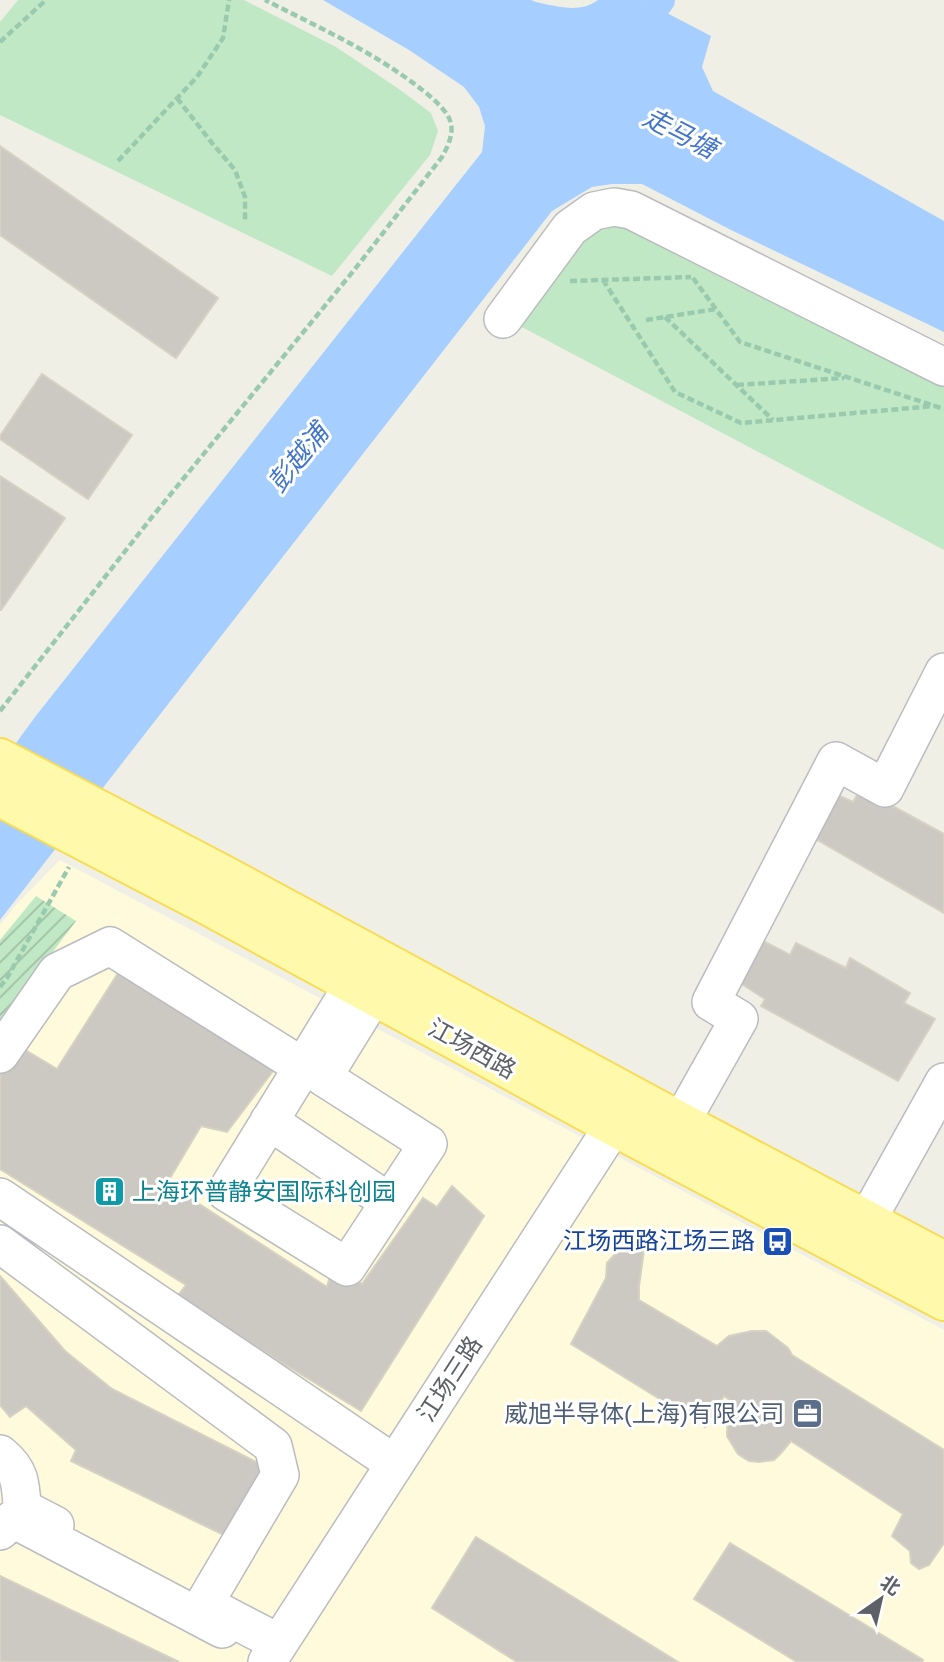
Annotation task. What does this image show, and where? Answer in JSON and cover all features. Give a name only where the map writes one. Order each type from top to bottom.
[{"type":"main road","name":"江场西路","points":[[0,758],[84,827],[363,990],[623,1111],[681,1122],[944,1261]]},
{"type":"main road","name":"江场西路","points":[[0,797],[84,827],[623,1111],[944,1301]]},
{"type":"street","points":[[503,320],[570,228],[594,211],[614,207],[631,210],[944,367]]},
{"type":"street","points":[[681,1122],[739,1019],[711,1002],[836,761],[885,788],[944,672]]},
{"type":"street","points":[[0,1054],[57,972],[110,946],[303,1067]]},
{"type":"street","points":[[363,990],[323,1077],[428,1144],[346,1268],[226,1192],[303,1067],[363,990]]},
{"type":"street","points":[[867,1220],[942,1091]]},
{"type":"street","name":"江场三路","points":[[272,1653],[623,1111]]},
{"type":"street","points":[[269,1121],[389,1202]]},
{"type":"street","points":[[0,1197],[395,1464]]},
{"type":"street","points":[[0,1244],[273,1446],[280,1475],[204,1604]]},
{"type":"street","points":[[0,1454],[10,1462],[21,1480],[12,1519]]},
{"type":"street","points":[[12,1519],[204,1604],[272,1653]]},
{"type":"street","points":[[12,1519],[272,1653]]},
{"type":"path","points":[[0,42],[46,0]]},
{"type":"path","points":[[118,161],[197,77],[223,38],[229,0]]},
{"type":"path","points":[[0,711],[152,517],[355,269],[442,157],[452,137],[449,117],[431,98],[401,74],[265,0]]},
{"type":"path","points":[[177,98],[235,170],[245,197],[245,221]]},
{"type":"path","points":[[531,282],[706,276]]},
{"type":"path","points":[[693,277],[740,342],[944,409]]},
{"type":"path","points":[[603,280],[675,392],[741,423],[934,406]]},
{"type":"path","points":[[646,320],[716,309]]},
{"type":"path","points":[[665,317],[774,420]]},
{"type":"path","points":[[736,385],[846,377]]},
{"type":"path","points":[[0,987],[8,978],[84,827]]},
{"type":"shaded area","points":[[60,860],[944,1330],[944,1662],[0,1662],[0,925]]},
{"type":"green space","points":[[18,0],[244,0],[336,47],[431,113],[438,131],[430,155],[332,276],[0,115],[0,22]]},
{"type":"green space","points":[[619,224],[944,386],[944,550],[518,325],[583,232]]},
{"type":"green space","points":[[36,896],[76,921],[0,1022],[0,940]]},
{"type":"water","points":[[323,0],[531,0],[576,8],[598,0],[642,0],[711,36],[702,67],[713,91],[944,221],[944,332],[731,230],[642,184],[592,187],[552,211],[0,920],[0,765],[35,717],[482,152],[485,126],[479,107],[464,87],[409,50]]},
{"type":"building","points":[[0,146],[218,298],[176,358],[0,235]]},
{"type":"building","points":[[42,374],[132,435],[88,499],[0,439]]},
{"type":"building","points":[[0,476],[65,518],[1,610],[0,610]]},
{"type":"building","points":[[861,789],[944,834],[944,913],[807,834],[831,792],[853,802]]},
{"type":"building","points":[[763,941],[790,955],[796,943],[846,968],[850,958],[910,993],[904,1003],[935,1019],[898,1081],[761,1006],[765,999],[740,983]]},
{"type":"building","name":"上海环普静安国际科创园","points":[[120,970],[276,1067],[227,1132],[201,1126],[167,1183],[327,1287],[332,1269],[362,1284],[423,1198],[437,1207],[452,1186],[484,1216],[361,1411],[176,1298],[186,1285],[0,1169],[0,1070],[15,1044],[57,1069]]},
{"type":"building","name":"威旭半导体(上海)有限公司","points":[[629,1248],[644,1250],[639,1300],[717,1346],[729,1336],[766,1331],[788,1348],[792,1355],[944,1450],[944,1543],[929,1565],[919,1569],[911,1563],[910,1551],[892,1536],[903,1514],[791,1441],[774,1460],[749,1461],[738,1454],[727,1436],[728,1406],[731,1401],[724,1396],[705,1427],[571,1344],[606,1278],[607,1263],[615,1254]]},
{"type":"building","points":[[0,1276],[65,1351],[112,1389],[270,1469],[232,1539],[71,1461],[76,1450],[26,1406],[10,1417],[0,1405]]},
{"type":"building","points":[[476,1537],[678,1662],[517,1662],[432,1608]]},
{"type":"building","points":[[730,1543],[923,1660],[922,1662],[797,1662],[694,1599]]},
{"type":"building","points":[[0,1576],[179,1662],[0,1662]]},
{"type":"waterway","points":[[633,37],[661,0]]},
{"type":"place","name":"上海环普静安国际科创园","points":[[109,1192]]},
{"type":"place","name":"江场西路江场三路","points":[[778,1241]]},
{"type":"place","name":"威旭半导体(上海)有限公司","points":[[807,1414]]},
{"type":"water label","name":"走马塘","points":[[680,133]]},
{"type":"water label","name":"彭越浦","points":[[298,458]]}]
